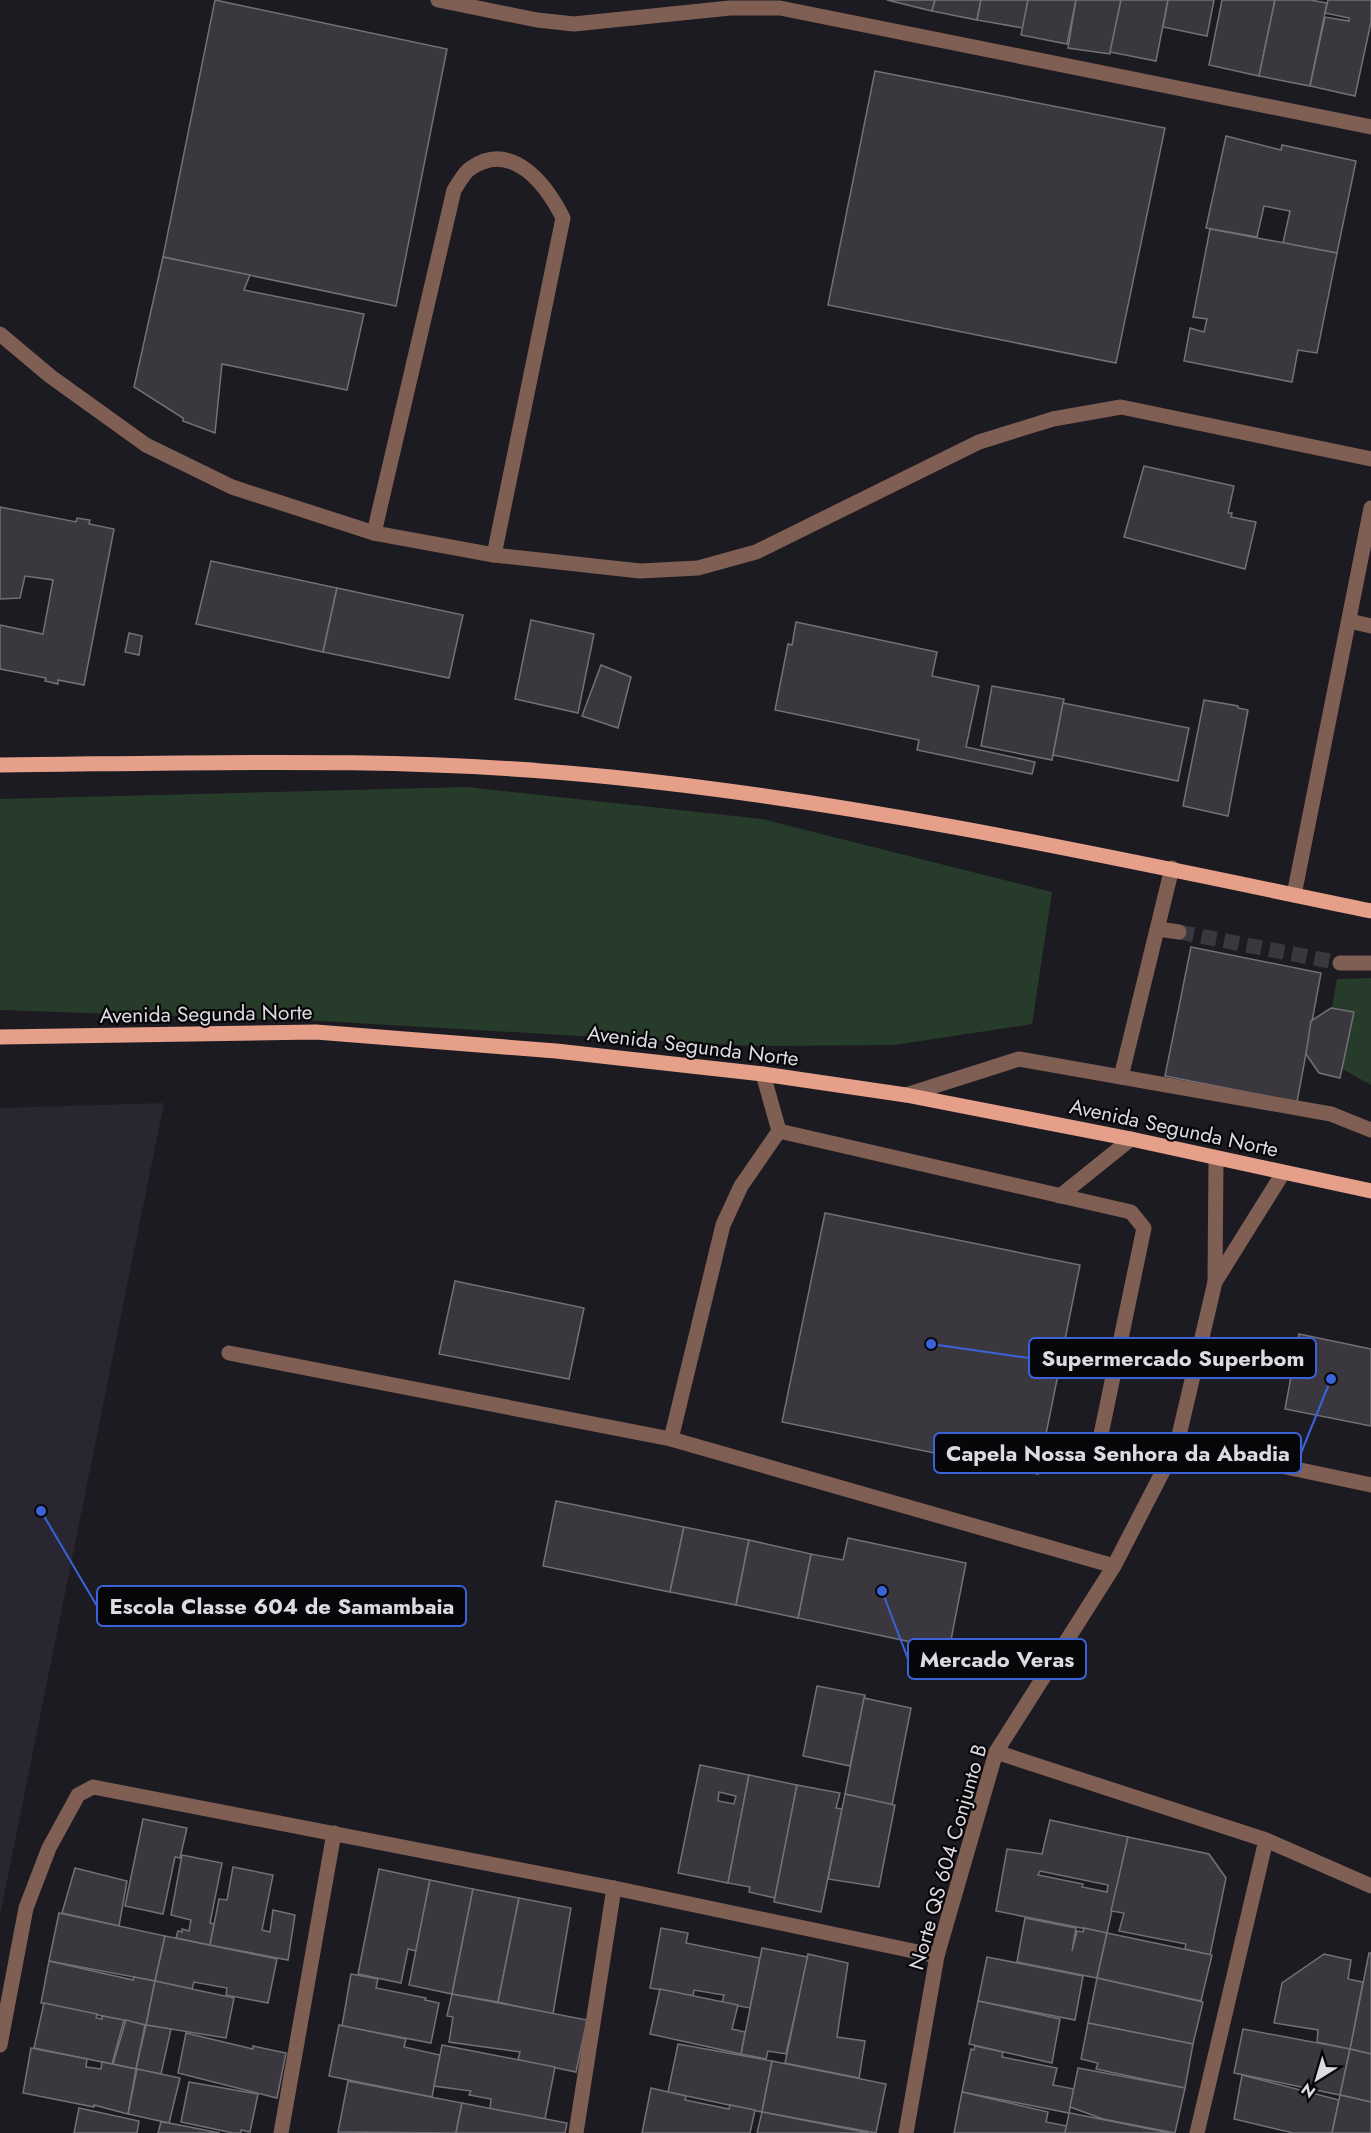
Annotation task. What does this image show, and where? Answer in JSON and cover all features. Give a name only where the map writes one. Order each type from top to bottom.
[{"type":"main road","points":[[0,765],[375,762],[610,777],[764,795],[1172,868],[1371,911]]},
{"type":"main road","name":"Avenida Segunda Norte","points":[[0,1037],[316,1032],[556,1051],[763,1074],[906,1095],[1131,1139],[1371,1191]]},
{"type":"street","points":[[438,0],[514,16],[574,24],[730,8],[780,8],[1371,127]]},
{"type":"street","points":[[374,533],[454,190],[469,169],[490,158],[518,163],[550,191],[563,218],[494,555]]},
{"type":"street","points":[[0,334],[50,376],[146,445],[232,487],[374,533],[494,555],[640,571],[698,568],[756,552],[979,442],[1053,419],[1121,407],[1371,459]]},
{"type":"street","points":[[1294,895],[1371,508]]},
{"type":"street","points":[[1348,621],[1371,626]]},
{"type":"street","points":[[1121,1077],[1172,868]]},
{"type":"street","points":[[1158,928],[1179,932]]},
{"type":"street","points":[[1340,963],[1371,963]]},
{"type":"street","points":[[906,1095],[1019,1059],[1331,1114],[1371,1130]]},
{"type":"street","points":[[763,1074],[779,1131]]},
{"type":"street","points":[[779,1131],[1131,1212],[1144,1228],[1099,1444],[1177,1444],[1371,1485]]},
{"type":"street","points":[[671,1439],[723,1225],[741,1186],[779,1131]]},
{"type":"street","points":[[1060,1196],[1131,1139]]},
{"type":"street","name":"Norte QS 604 Conjunto B","points":[[906,2133],[937,1956],[996,1752],[1114,1566],[1177,1444],[1215,1282],[1216,1159]]},
{"type":"street","name":"Norte QS 604 Conjunto B","points":[[1215,1282],[1282,1173]]},
{"type":"street","points":[[229,1353],[671,1439],[1114,1566]]},
{"type":"street","points":[[996,1752],[1266,1840],[1371,1886]]},
{"type":"street","points":[[0,2043],[26,1908],[49,1848],[78,1795],[93,1787],[614,1888],[937,1956]]},
{"type":"street","points":[[281,2133],[334,1833]]},
{"type":"street","points":[[1197,2133],[1266,1840]]},
{"type":"street","points":[[576,2133],[614,1888]]},
{"type":"shaded area","points":[[164,1103],[0,1915],[0,1108]]},
{"type":"green space","points":[[466,787],[762,819],[1052,892],[1032,1024],[894,1045],[752,1046],[321,1021],[0,1010],[0,799]]},
{"type":"green space","points":[[1371,978],[1371,1085],[1323,1058],[1337,979]]},
{"type":"building","points":[[215,0],[447,49],[396,306],[163,257]]},
{"type":"building","points":[[887,0],[935,0],[932,11]]},
{"type":"building","points":[[935,0],[981,0],[977,20],[932,11]]},
{"type":"building","points":[[981,0],[1028,0],[1023,28],[977,20]]},
{"type":"building","points":[[1028,0],[1076,0],[1067,44],[1021,35]]},
{"type":"building","points":[[1076,0],[1121,0],[1110,54],[1068,48]]},
{"type":"building","points":[[1121,0],[1168,0],[1156,61],[1110,52]]},
{"type":"building","points":[[1168,0],[1214,0],[1207,36],[1163,27]]},
{"type":"building","points":[[1222,0],[1275,0],[1259,76],[1209,65]]},
{"type":"building","points":[[1275,0],[1310,0],[1327,3],[1310,86],[1259,76]]},
{"type":"building","points":[[1328,0],[1371,0],[1371,22],[1355,96],[1310,86],[1325,17],[1349,21],[1349,18],[1325,13]]},
{"type":"building","points":[[875,71],[1165,128],[1116,363],[828,305]]},
{"type":"building","points":[[1226,136],[1281,150],[1282,145],[1356,161],[1337,253],[1283,243],[1290,211],[1264,206],[1257,237],[1206,228]]},
{"type":"building","points":[[1210,229],[1337,253],[1317,353],[1298,350],[1292,382],[1184,361],[1190,328],[1204,332],[1207,319],[1193,317]]},
{"type":"building","points":[[163,257],[250,275],[244,290],[364,314],[347,390],[222,364],[215,433],[183,421],[183,418],[134,387]]},
{"type":"building","points":[[1144,466],[1234,486],[1228,513],[1232,513],[1231,517],[1256,522],[1245,569],[1124,537]]},
{"type":"building","points":[[0,507],[76,522],[77,518],[90,520],[89,524],[114,529],[84,685],[58,680],[58,684],[45,681],[46,678],[0,669],[0,625],[43,634],[53,580],[25,576],[20,598],[0,599]]},
{"type":"building","points":[[211,561],[337,588],[323,652],[196,624]]},
{"type":"building","points":[[337,588],[463,615],[449,678],[323,652]]},
{"type":"building","points":[[531,620],[594,634],[578,713],[515,699]]},
{"type":"building","points":[[796,622],[937,652],[932,676],[979,686],[966,747],[1035,762],[1032,774],[917,750],[919,740],[775,710],[788,644],[792,645]]},
{"type":"building","points":[[129,633],[142,636],[139,655],[125,652]]},
{"type":"building","points":[[601,665],[631,677],[618,728],[582,716]]},
{"type":"building","points":[[992,686],[1064,699],[1052,760],[981,746]]},
{"type":"building","points":[[1204,700],[1248,710],[1228,816],[1183,806]]},
{"type":"building","points":[[1063,703],[1189,728],[1178,781],[1053,755]]},
{"type":"building","points":[[1191,947],[1321,973],[1297,1102],[1165,1076]]},
{"type":"building","points":[[1331,1008],[1354,1012],[1340,1078],[1319,1073],[1306,1054],[1311,1021]]},
{"type":"building","points":[[825,1213],[1080,1265],[1038,1474],[782,1422]]},
{"type":"building","points":[[455,1281],[584,1308],[569,1379],[439,1354]]},
{"type":"building","points":[[1299,1334],[1371,1349],[1371,1426],[1285,1409]]},
{"type":"building","points":[[556,1501],[684,1527],[670,1592],[543,1566]]},
{"type":"building","points":[[684,1527],[749,1540],[736,1605],[670,1592]]},
{"type":"building","points":[[848,1538],[966,1563],[949,1650],[798,1618],[811,1554],[843,1560]]},
{"type":"building","points":[[749,1540],[811,1554],[798,1618],[736,1605]]},
{"type":"building","points":[[817,1686],[865,1695],[850,1766],[803,1756]]},
{"type":"building","points":[[864,1698],[911,1708],[892,1805],[845,1794]]},
{"type":"building","points":[[700,1765],[749,1775],[728,1883],[678,1873]],"holes":[[[719,1792],[736,1796],[734,1804],[718,1801]]]},
{"type":"building","points":[[749,1775],[797,1785],[775,1898],[749,1892],[750,1887],[728,1883]]},
{"type":"building","points":[[797,1785],[840,1793],[836,1808],[842,1809],[821,1912],[774,1902]]},
{"type":"building","points":[[845,1794],[895,1805],[879,1887],[828,1879]]},
{"type":"building","points":[[143,1819],[187,1828],[180,1858],[175,1857],[163,1914],[125,1906]]},
{"type":"building","points":[[1050,1820],[1128,1837],[1107,1933],[996,1911],[1007,1849],[1042,1854]],"holes":[[[1040,1871],[1108,1885],[1107,1892],[1082,1887],[1083,1884],[1038,1875]]]},
{"type":"building","points":[[1128,1837],[1209,1854],[1226,1878],[1210,1955],[1185,1949],[1186,1944],[1119,1931],[1124,1913],[1111,1911]]},
{"type":"building","points":[[182,1855],[222,1863],[210,1923],[214,1924],[210,1945],[176,1938],[178,1931],[182,1932],[182,1929],[189,1931],[191,1920],[171,1915]]},
{"type":"building","points":[[233,1867],[273,1875],[262,1930],[270,1932],[273,1910],[295,1915],[288,1960],[210,1945],[219,1899],[227,1900]]},
{"type":"building","points":[[75,1868],[127,1881],[119,1926],[62,1913]]},
{"type":"building","points":[[379,1869],[430,1880],[416,1951],[408,1949],[401,1983],[358,1974]]},
{"type":"building","points":[[430,1880],[473,1889],[452,1994],[409,1985]]},
{"type":"building","points":[[473,1889],[519,1898],[498,2002],[452,1994]]},
{"type":"building","points":[[519,1898],[571,1908],[553,2014],[498,2002]]},
{"type":"building","points":[[59,1913],[165,1936],[155,1981],[49,1961]]},
{"type":"building","points":[[1025,1918],[1076,1928],[1072,1951],[1077,1931],[1083,1932],[1084,1928],[1107,1933],[1097,1978],[1017,1962]]},
{"type":"building","points":[[661,1928],[688,1933],[686,1943],[760,1958],[750,2008],[722,2003],[724,1995],[694,1990],[693,1996],[650,1988]]},
{"type":"building","points":[[1107,1933],[1212,1955],[1201,2001],[1097,1978]]},
{"type":"building","points":[[165,1936],[277,1959],[268,2003],[226,1995],[227,1988],[194,1982],[192,1989],[155,1981]]},
{"type":"building","points":[[762,1948],[808,1957],[786,2054],[768,2051],[766,2059],[741,2054]]},
{"type":"building","points":[[1369,1953],[1371,1953],[1371,2054],[1350,2049]]},
{"type":"building","points":[[808,1954],[848,1963],[837,2037],[865,2041],[859,2078],[785,2063]]},
{"type":"building","points":[[1324,1954],[1351,1960],[1348,1979],[1363,1982],[1350,2049],[1317,2042],[1318,2030],[1274,2023],[1282,1983]]},
{"type":"building","points":[[987,1957],[1083,1976],[1075,2020],[978,2001]]},
{"type":"building","points":[[49,1961],[133,1980],[134,1977],[155,1981],[146,2025],[41,2003]]},
{"type":"building","points":[[351,1974],[378,1979],[376,1988],[426,1998],[425,2000],[439,2003],[431,2043],[342,2026]]},
{"type":"building","points":[[1097,1978],[1203,2002],[1193,2044],[1088,2023]]},
{"type":"building","points":[[155,1981],[234,1998],[226,2038],[146,2025]]},
{"type":"building","points":[[660,1989],[738,2005],[732,2029],[745,2032],[741,2054],[650,2034]]},
{"type":"building","points":[[452,1994],[587,2020],[576,2072],[518,2060],[520,2052],[449,2042],[453,2017],[447,2016]]},
{"type":"building","points":[[978,2001],[1060,2019],[1052,2063],[969,2044]]},
{"type":"building","points":[[44,2003],[97,2014],[96,2018],[102,2019],[102,2016],[124,2020],[112,2064],[34,2048]]},
{"type":"building","points":[[126,2020],[145,2025],[136,2069],[113,2064]]},
{"type":"building","points":[[1088,2023],[1193,2044],[1185,2088],[1096,2069],[1098,2063],[1081,2059]]},
{"type":"building","points":[[146,2025],[171,2029],[161,2074],[136,2069]]},
{"type":"building","points":[[339,2025],[406,2039],[404,2047],[440,2055],[432,2097],[329,2076]]},
{"type":"building","points":[[1243,2029],[1350,2049],[1340,2095],[1234,2073]]},
{"type":"building","points":[[186,2033],[253,2049],[253,2046],[286,2053],[277,2098],[178,2073]]},
{"type":"building","points":[[678,2044],[772,2061],[762,2112],[668,2092]]},
{"type":"building","points":[[442,2045],[555,2067],[545,2119],[490,2109],[491,2099],[469,2095],[471,2091],[434,2086]]},
{"type":"building","points":[[975,2046],[1003,2052],[1002,2057],[1057,2068],[1053,2085],[1074,2089],[1069,2113],[962,2092],[971,2049],[974,2050]]},
{"type":"building","points":[[31,2048],[87,2059],[86,2067],[101,2069],[102,2062],[136,2069],[128,2114],[94,2105],[94,2107],[23,2093]]},
{"type":"building","points":[[1350,2049],[1371,2054],[1371,2102],[1340,2095]]},
{"type":"building","points":[[772,2061],[886,2084],[876,2133],[762,2112]]},
{"type":"building","points":[[1078,2068],[1185,2088],[1175,2133],[1103,2119],[1070,2107]]},
{"type":"building","points":[[137,2069],[180,2078],[169,2123],[128,2114]]},
{"type":"building","points":[[1242,2075],[1339,2100],[1332,2133],[1293,2133],[1234,2119]]},
{"type":"building","points":[[348,2081],[462,2103],[456,2133],[338,2132]]},
{"type":"building","points":[[189,2082],[258,2094],[250,2132],[241,2130],[241,2133],[233,2133],[181,2122]]},
{"type":"building","points":[[651,2088],[686,2096],[685,2100],[729,2109],[730,2105],[755,2110],[750,2133],[642,2133]]},
{"type":"building","points":[[962,2092],[1048,2112],[1046,2122],[1067,2126],[1065,2133],[954,2133]]},
{"type":"building","points":[[1340,2095],[1371,2102],[1371,2133],[1332,2133]]},
{"type":"building","points":[[462,2103],[567,2123],[565,2133],[456,2133]]},
{"type":"building","points":[[79,2108],[139,2121],[137,2133],[74,2133]]},
{"type":"building","points":[[762,2112],[869,2133],[757,2133]]},
{"type":"building","points":[[1070,2113],[1170,2133],[1065,2133]]},
{"type":"building","points":[[161,2122],[169,2123],[220,2133],[158,2133]]},
{"type":"tunnel","points":[[1179,932],[1340,963]]},
{"type":"place","name":"Supermercado Superbom","points":[[931,1344]]},
{"type":"place","name":"Capela Nossa Senhora da Abadia","points":[[1331,1379]]},
{"type":"place","name":"Escola Classe 604 de Samambaia","points":[[41,1511]]},
{"type":"place","name":"Mercado Veras","points":[[882,1591]]}]
